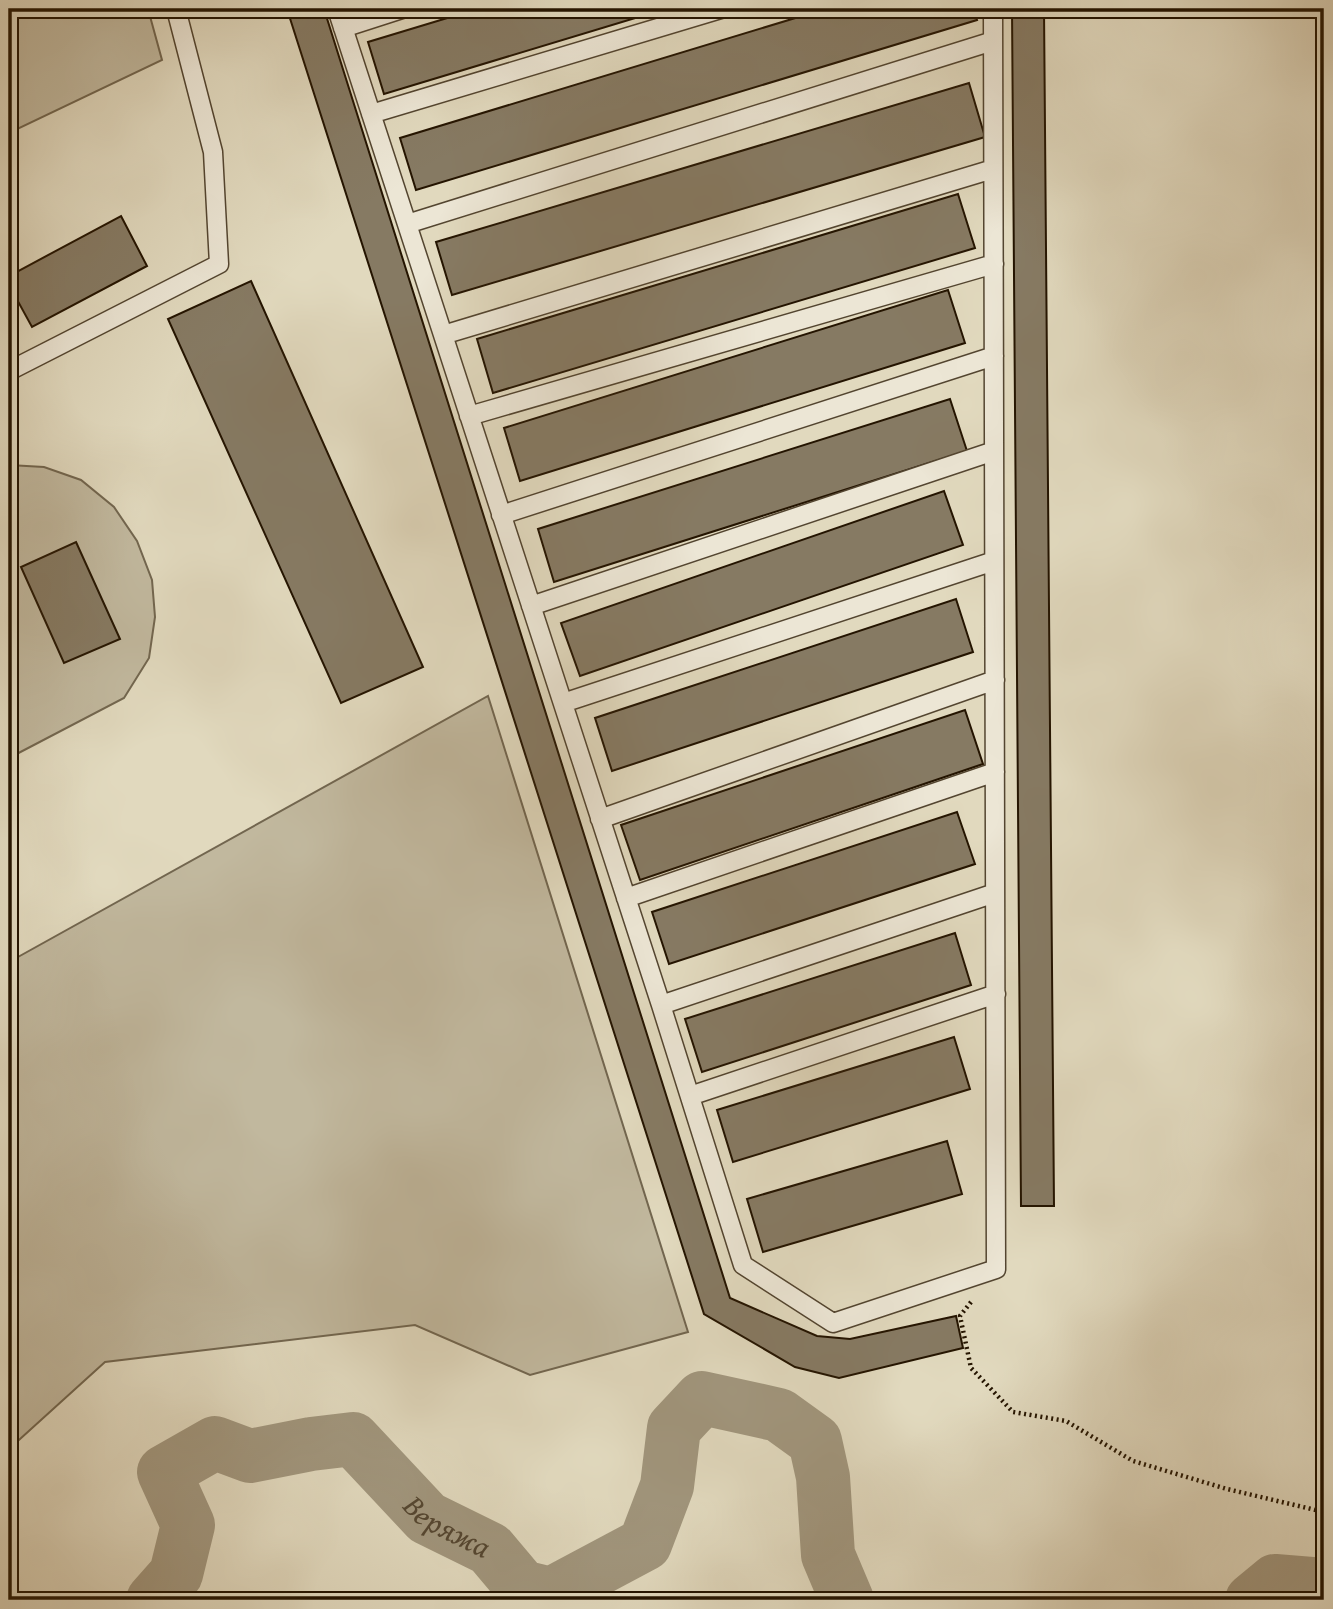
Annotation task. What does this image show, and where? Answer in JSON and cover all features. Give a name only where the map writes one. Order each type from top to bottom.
[{"type":"lane","points":[[9,371],[219,264],[213,152],[176,9]]},
{"type":"lane","points":[[337,9],[743,1265],[832,1323],[996,1269],[993,9]]},
{"type":"lane","points":[[343,28],[402,9]]},
{"type":"lane","points":[[371,114],[721,9]]},
{"type":"lane","points":[[407,224],[993,41]]},
{"type":"lane","points":[[443,335],[993,169]]},
{"type":"lane","points":[[469,416],[994,264]]},
{"type":"lane","points":[[501,514],[994,356]]},
{"type":"lane","points":[[531,606],[994,451]]},
{"type":"lane","points":[[563,703],[995,561]]},
{"type":"lane","points":[[600,819],[995,680]]},
{"type":"lane","points":[[626,898],[995,772]]},
{"type":"lane","points":[[661,1005],[995,893]]},
{"type":"lane","points":[[690,1096],[996,994]]},
{"type":"path","points":[[996,1269],[960,1316],[971,1367],[1013,1412],[1066,1421],[1133,1461],[1227,1489],[1324,1512]]},
{"type":"shaded area","points":[[9,9],[148,9],[162,60],[9,133]]},
{"type":"shaded area","points":[[9,465],[44,467],[81,480],[114,507],[137,541],[152,580],[155,617],[149,658],[124,698],[9,758]]},
{"type":"shaded area","points":[[488,696],[688,1332],[530,1375],[415,1325],[105,1362],[9,1449],[9,962]]},
{"type":"building","points":[[287,9],[324,9],[730,1298],[817,1336],[850,1339],[956,1316],[963,1348],[839,1378],[795,1367],[704,1314]]},
{"type":"building","points":[[477,9],[665,9],[384,94],[368,42]]},
{"type":"building","points":[[825,9],[973,9],[977,20],[416,190],[400,138]]},
{"type":"building","points":[[1012,9],[1044,9],[1054,1206],[1021,1206]]},
{"type":"building","points":[[969,83],[985,137],[452,295],[436,242]]},
{"type":"building","points":[[958,194],[975,248],[493,393],[477,339]]},
{"type":"building","points":[[121,216],[147,266],[32,327],[9,285],[9,276]]},
{"type":"building","points":[[251,281],[423,667],[341,703],[168,319]]},
{"type":"building","points":[[948,290],[965,343],[520,481],[504,428]]},
{"type":"building","points":[[950,399],[967,451],[554,582],[538,529]]},
{"type":"building","points":[[944,491],[963,545],[580,676],[561,623]]},
{"type":"building","points":[[76,542],[120,639],[64,663],[21,567]]},
{"type":"building","points":[[956,599],[973,652],[612,771],[595,718]]},
{"type":"building","points":[[965,710],[983,764],[640,880],[621,825]]},
{"type":"building","points":[[957,812],[975,864],[669,964],[652,912]]},
{"type":"building","points":[[955,933],[971,985],[702,1072],[685,1019]]},
{"type":"building","points":[[954,1037],[970,1089],[733,1162],[717,1110]]},
{"type":"building","points":[[947,1141],[962,1194],[763,1252],[747,1199]]},
{"type":"waterway","name":"Веряжа","points":[[153,1600],[176,1574],[188,1525],[164,1472],[215,1443],[250,1456],[353,1439],[427,1518],[490,1549],[522,1587],[551,1594],[645,1544],[667,1486],[674,1428],[702,1398],[779,1415],[815,1441],[823,1477],[828,1555],[847,1600]]},
{"type":"waterway","name":"Веряжа","points":[[1252,1600],[1275,1581],[1324,1585]]}]
